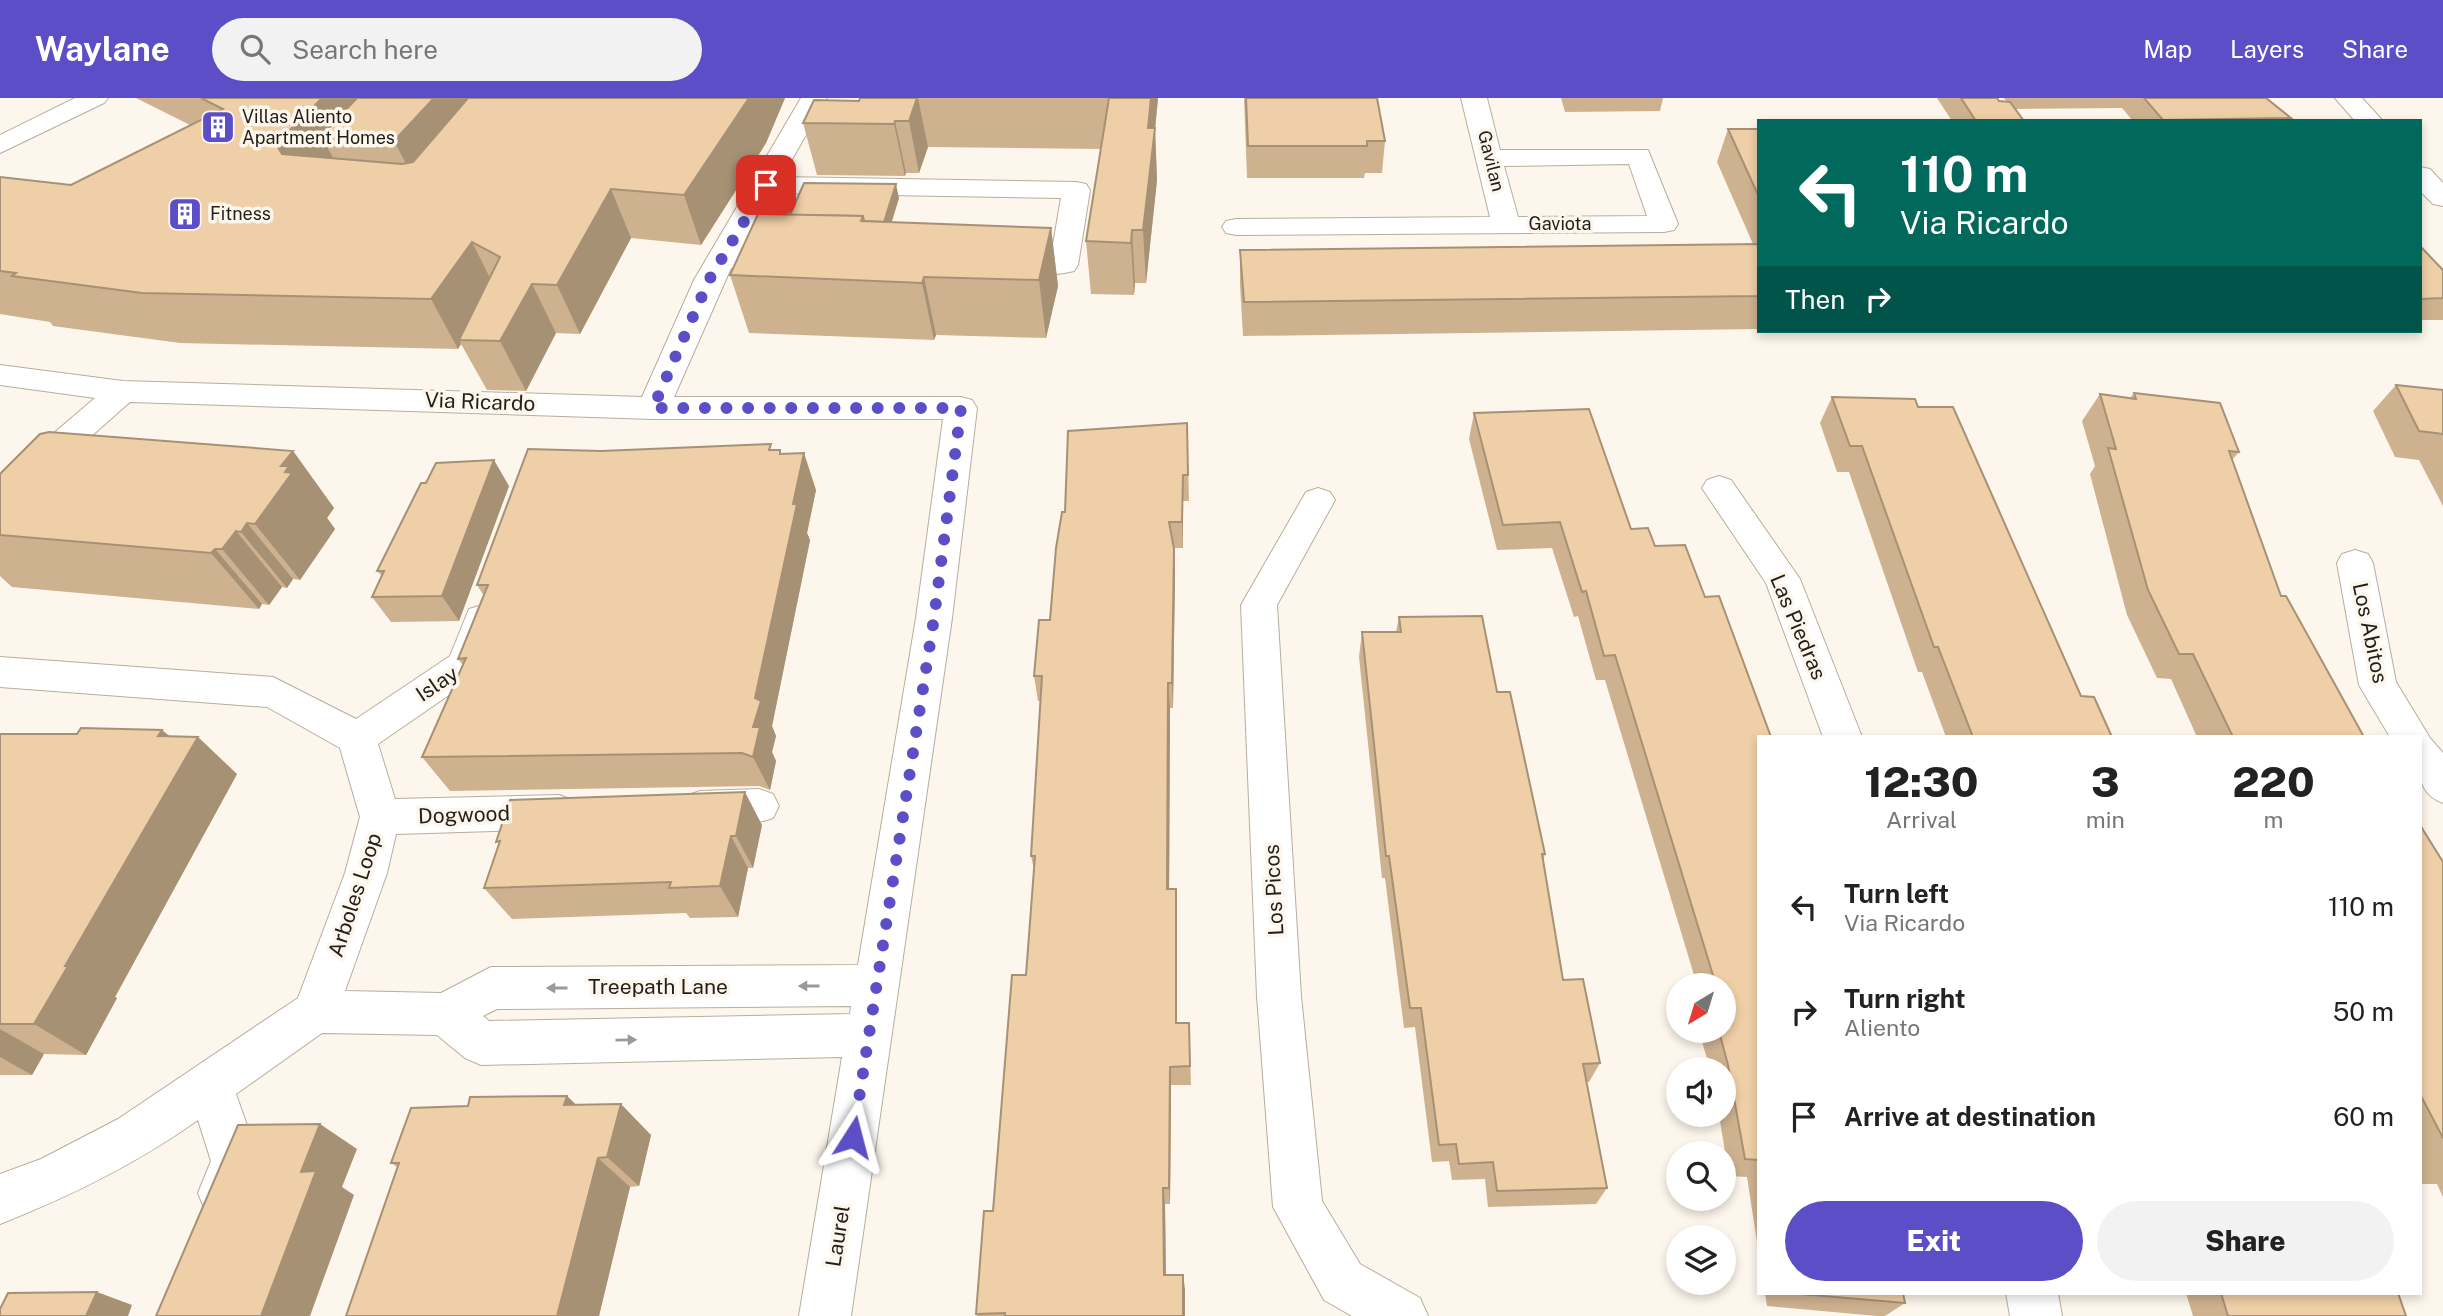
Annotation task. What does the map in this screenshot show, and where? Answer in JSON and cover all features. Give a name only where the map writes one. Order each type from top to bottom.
[{"type":"street","points":[[7,134],[95,98]]},
{"type":"street","points":[[653,408],[709,280],[814,98]]},
{"type":"street","name":"Gavilan","points":[[1474,98],[1506,225]]},
{"type":"street","points":[[2348,98],[2368,119]]},
{"type":"street","name":"Gaviota","points":[[1236,227],[1664,224],[1639,156],[1491,158]]},
{"type":"street","points":[[2422,178],[2443,198]]},
{"type":"street","points":[[766,185],[1076,190],[1064,265],[982,264]]},
{"type":"street","points":[[723,259],[818,261]]},
{"type":"street","name":"Via Ricardo","points":[[0,375],[123,391],[653,408],[961,408]]},
{"type":"street","points":[[0,498],[123,391]]},
{"type":"street","name":"Laurel","points":[[825,1316],[934,618],[961,408]]},
{"type":"street","name":"Las Piedras","points":[[1719,488],[1782,579],[1842,735]]},
{"type":"street","name":"Los Picos","points":[[1318,500],[1259,605],[1279,996],[1298,1207],[1342,1282],[1402,1316]]},
{"type":"street","name":"Los Abitos","points":[[2355,563],[2378,685],[2411,735]]},
{"type":"street","name":"Islay","points":[[357,738],[466,665],[493,588]]},
{"type":"street","points":[[0,672],[273,692],[357,738]]},
{"type":"street","name":"Arboles Loop","points":[[315,1012],[366,873],[380,817],[357,738]]},
{"type":"street","points":[[2422,754],[2443,786]]},
{"type":"street","points":[[664,809],[759,806]]},
{"type":"street","name":"Dogwood","points":[[380,817],[596,811]]},
{"type":"street","name":"Treepath Lane","points":[[446,1014],[491,988],[877,985]]},
{"type":"street","points":[[0,1199],[54,1178],[135,1136],[315,1012],[446,1014],[481,1043],[870,1035]]},
{"type":"street","points":[[202,1239],[236,1162],[209,1087]]},
{"type":"street","points":[[2032,1295],[2036,1316]]},
{"type":"building","points":[[201,98],[322,98],[276,144],[282,154],[402,164],[413,162],[468,98],[749,98],[684,195],[611,189],[557,285],[532,284],[500,341],[459,340],[500,257],[472,242],[431,299],[142,293],[12,276],[16,273],[0,271],[0,177],[71,185],[223,109]]},
{"type":"building","points":[[357,98],[434,98],[394,141],[321,136]]},
{"type":"building","points":[[860,98],[917,98],[909,121],[895,121],[894,124],[803,123],[814,100],[859,101]]},
{"type":"building","points":[[1109,98],[1151,98],[1148,128],[1155,128],[1143,230],[1132,230],[1131,243],[1086,241]]},
{"type":"building","points":[[1246,98],[1377,98],[1385,141],[1367,141],[1367,146],[1248,146]]},
{"type":"building","points":[[1961,98],[1997,98],[1999,101],[2010,102],[2023,119],[1975,119]]},
{"type":"building","points":[[2144,98],[2266,98],[2291,118],[2227,119],[2162,119]]},
{"type":"building","points":[[1728,129],[1757,129],[1757,193]]},
{"type":"building","points":[[804,183],[896,184],[884,222],[864,221],[863,216],[790,215]]},
{"type":"building","points":[[758,214],[863,216],[861,221],[1051,228],[1039,280],[924,277],[922,283],[730,275]]},
{"type":"building","points":[[1757,244],[1757,296],[1244,302],[1240,250]]},
{"type":"building","points":[[2422,248],[2443,270],[2443,298],[2422,299]]},
{"type":"building","points":[[2396,385],[2443,390],[2443,434],[2419,431]]},
{"type":"building","points":[[2134,393],[2220,403],[2239,452],[2229,451],[2281,596],[2286,596],[2363,735],[2232,735],[2193,654],[2179,654],[2148,590],[2108,448],[2116,449],[2100,394],[2136,399]]},
{"type":"building","points":[[1832,397],[1915,399],[1918,407],[1953,407],[2081,696],[2094,697],[2111,735],[1972,735],[1938,647],[1934,647],[1862,446],[1850,446]]},
{"type":"building","points":[[1589,409],[1631,529],[1648,528],[1655,546],[1685,545],[1705,597],[1719,596],[1770,735],[1757,735],[1757,1160],[1745,1159],[1736,1109],[1736,1057],[1726,1057],[1722,1043],[1736,1043],[1736,973],[1712,973],[1615,655],[1604,656],[1586,591],[1582,592],[1560,522],[1503,525],[1474,413]]},
{"type":"building","points":[[1187,423],[1188,475],[1183,475],[1182,522],[1169,522],[1174,549],[1172,683],[1168,683],[1167,889],[1176,889],[1176,1023],[1189,1023],[1190,1066],[1170,1067],[1169,1188],[1163,1188],[1164,1275],[1183,1275],[1183,1316],[976,1314],[984,1211],[993,1211],[1012,975],[1026,975],[1035,856],[1031,856],[1042,676],[1034,676],[1039,620],[1050,620],[1056,548],[1062,512],[1065,512],[1068,431]]},
{"type":"building","points":[[49,432],[293,451],[281,466],[289,466],[285,472],[292,473],[255,524],[247,523],[241,532],[236,531],[222,549],[215,549],[211,553],[0,535],[0,474],[40,434]]},
{"type":"building","points":[[771,444],[769,450],[780,450],[780,454],[804,453],[793,504],[797,504],[755,698],[761,701],[753,727],[760,727],[753,757],[742,753],[422,757],[466,658],[458,659],[488,585],[477,585],[528,449],[601,451]]},
{"type":"building","points":[[494,460],[442,596],[372,597],[384,571],[377,571],[421,483],[426,483],[436,463]]},
{"type":"building","points":[[1482,616],[1497,692],[1510,692],[1545,854],[1542,854],[1563,980],[1583,979],[1600,1063],[1583,1064],[1607,1188],[1497,1191],[1493,1162],[1459,1164],[1456,1144],[1439,1145],[1421,1008],[1410,1008],[1389,856],[1386,856],[1362,632],[1401,632],[1399,617]]},
{"type":"building","points":[[81,728],[162,730],[158,736],[198,737],[34,1024],[0,1024],[0,734],[77,734]]},
{"type":"building","points":[[745,792],[736,836],[731,836],[720,886],[669,888],[671,882],[484,888],[510,800]]},
{"type":"building","points":[[2422,828],[2443,862],[2443,1138],[2422,1098]]},
{"type":"building","points":[[567,1096],[564,1105],[621,1104],[607,1157],[598,1158],[557,1316],[346,1316],[399,1163],[391,1163],[411,1108],[468,1106],[470,1097]]},
{"type":"building","points":[[320,1124],[301,1172],[316,1171],[261,1316],[156,1316],[238,1125]]},
{"type":"building","points":[[97,1292],[86,1316],[0,1316],[0,1309],[8,1293]]},
{"type":"building","points":[[1812,1295],[1903,1295],[1905,1303]]},
{"type":"building","points":[[2222,1295],[2399,1295],[2406,1316],[2228,1316]]},
{"type":"place","name":"Villas Aliento Apartment Homes","points":[[218,127]]},
{"type":"place","name":"Fitness","points":[[185,214]]},
{"type":"route","points":[[766,185],[709,280],[653,408],[961,408],[934,618],[853,1137]]}]
